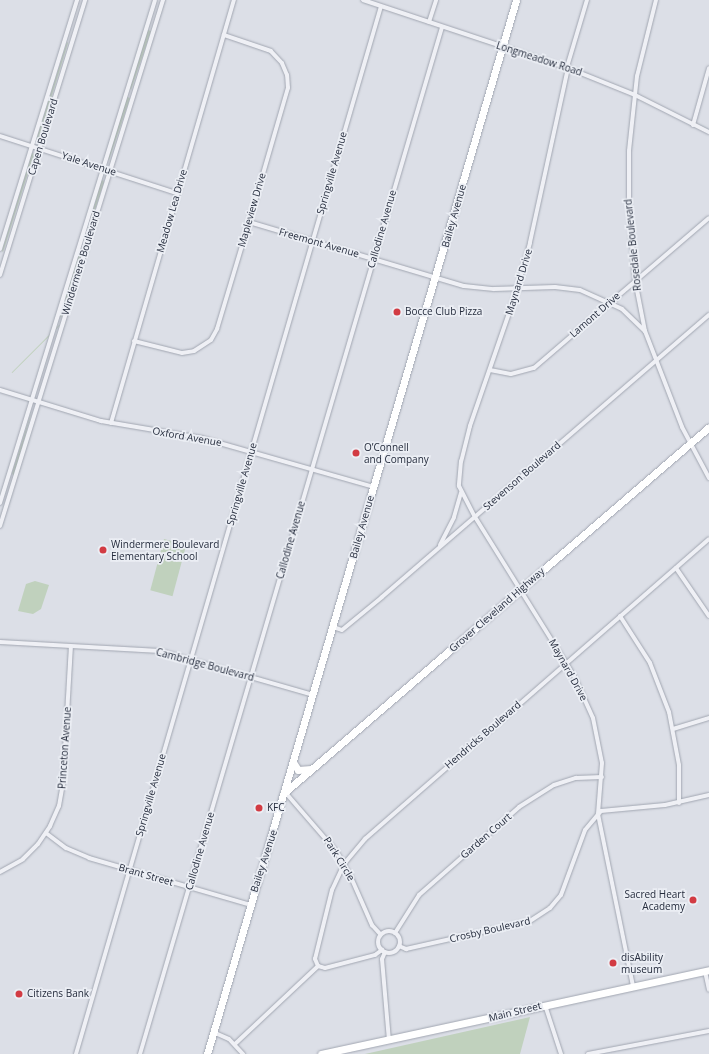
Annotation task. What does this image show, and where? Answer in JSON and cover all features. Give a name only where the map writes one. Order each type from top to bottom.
[{"type":"main road","name":"Bailey Avenue","points":[[207,1054],[516,0]]},
{"type":"main road","name":"Grover Cleveland Highway","points":[[285,792],[709,426]]},
{"type":"main road","points":[[293,762],[298,770],[313,768]]},
{"type":"main road","name":"Main Street","points":[[321,1054],[545,1004],[707,970]]},
{"type":"street","name":"Capen Boulevard","points":[[0,249],[77,0]]},
{"type":"street","name":"Capen Boulevard","points":[[0,275],[85,0]]},
{"type":"street","name":"Windermere Boulevard","points":[[0,503],[154,0]]},
{"type":"street","name":"Windermere Boulevard","points":[[0,526],[163,0]]},
{"type":"street","name":"Meadow Lea Drive","points":[[111,423],[234,0]]},
{"type":"street","name":"Longmeadow Road","points":[[363,0],[502,47],[567,67],[634,95],[709,132]]},
{"type":"street","points":[[429,22],[436,0]]},
{"type":"street","name":"Maynard Drive","points":[[439,547],[454,517],[460,493],[460,473],[466,441],[517,289],[536,220],[567,67],[587,0]]},
{"type":"street","name":"Rosedale Boulevard","points":[[656,0],[641,57],[634,95],[628,178],[636,280],[645,331],[690,443],[709,478]]},
{"type":"street","name":"Springville Avenue","points":[[76,1054],[381,6]]},
{"type":"street","name":"Callodine Avenue","points":[[140,1054],[442,27]]},
{"type":"street","name":"Mapleview Drive","points":[[134,341],[182,353],[194,351],[211,340],[217,329],[249,222],[288,88],[287,75],[282,63],[271,52],[224,36]]},
{"type":"street","points":[[693,125],[709,68]]},
{"type":"street","name":"Yale Avenue","points":[[0,136],[177,193]]},
{"type":"street","name":"Lamont Drive","points":[[490,370],[511,374],[534,368],[709,218]]},
{"type":"street","name":"Freemont Avenue","points":[[249,222],[373,258],[435,278],[479,288],[517,289],[568,287],[591,293],[622,309],[645,331]]},
{"type":"street","name":"Stevenson Boulevard","points":[[333,627],[342,630],[709,315]]},
{"type":"street","name":"Oxford Avenue","points":[[0,390],[111,423],[191,435],[312,468],[374,487]]},
{"type":"street","name":"Maynard Drive","points":[[460,493],[566,663],[581,690],[593,718],[600,748],[602,777],[598,814],[633,986]]},
{"type":"street","name":"Hendricks Boulevard","points":[[318,966],[315,959],[326,906],[344,864],[376,828],[709,539]]},
{"type":"street","points":[[676,568],[709,616]]},
{"type":"street","points":[[620,616],[642,648],[657,679],[673,729],[678,765],[679,802]]},
{"type":"street","name":"Cambridge Boulevard","points":[[0,642],[160,651],[312,695]]},
{"type":"street","name":"Princeton Avenue","points":[[0,872],[23,859],[46,833],[59,806],[63,784],[71,647]]},
{"type":"street","points":[[673,729],[709,718]]},
{"type":"street","name":"Garden Court","points":[[395,933],[419,895],[524,803],[544,790],[565,781],[602,777]]},
{"type":"street","name":"Park Circle","points":[[285,792],[326,838],[344,864],[372,925],[381,935]]},
{"type":"street","points":[[598,814],[608,809],[650,807],[709,795]]},
{"type":"street","name":"Crosby Boulevard","points":[[318,966],[325,968],[375,955],[383,951],[392,952],[399,946],[406,949],[522,924],[538,917],[561,895],[585,830],[598,814]]},
{"type":"street","name":"Brant Street","points":[[46,833],[77,854],[251,905]]},
{"type":"street","points":[[389,1040],[382,959],[383,951],[379,944],[381,935],[386,932],[395,933],[399,938],[399,946]]},
{"type":"street","points":[[235,1044],[318,966]]},
{"type":"street","points":[[707,970],[709,990]]},
{"type":"street","points":[[545,1004],[560,1054]]},
{"type":"street","points":[[588,1054],[709,1031]]},
{"type":"street","points":[[213,1032],[235,1044],[243,1054]]},
{"type":"green space","points":[[148,30],[151,31],[131,90],[130,88]]},
{"type":"green space","points":[[67,42],[68,43],[38,141],[36,140]]},
{"type":"green space","points":[[127,97],[130,98],[109,160],[108,158]]},
{"type":"green space","points":[[32,153],[34,154],[3,252],[2,251]]},
{"type":"green space","points":[[103,180],[104,182],[83,246],[101,181]]},
{"type":"green space","points":[[79,253],[82,254],[61,318],[60,316]]},
{"type":"green space","points":[[59,325],[60,326],[12,373]]},
{"type":"green space","points":[[32,410],[15,474],[13,475],[12,473]]},
{"type":"green space","points":[[164,539],[186,545],[172,596],[150,590]]},
{"type":"green space","points":[[35,581],[49,585],[41,609],[33,614],[18,611],[26,584]]},
{"type":"green space","points":[[530,1017],[520,1054],[365,1054]]},
{"type":"place","name":"Bocce Club Pizza","points":[[397,312]]},
{"type":"place","name":"O’Connell and Company","points":[[356,453]]},
{"type":"place","name":"Windermere Boulevard Elementary School","points":[[103,550]]},
{"type":"place","name":"KFC","points":[[259,808]]},
{"type":"place","name":"Sacred Heart Academy","points":[[693,900]]},
{"type":"place","name":"disAbility museum","points":[[613,963]]},
{"type":"place","name":"Citizens Bank","points":[[19,994]]}]
